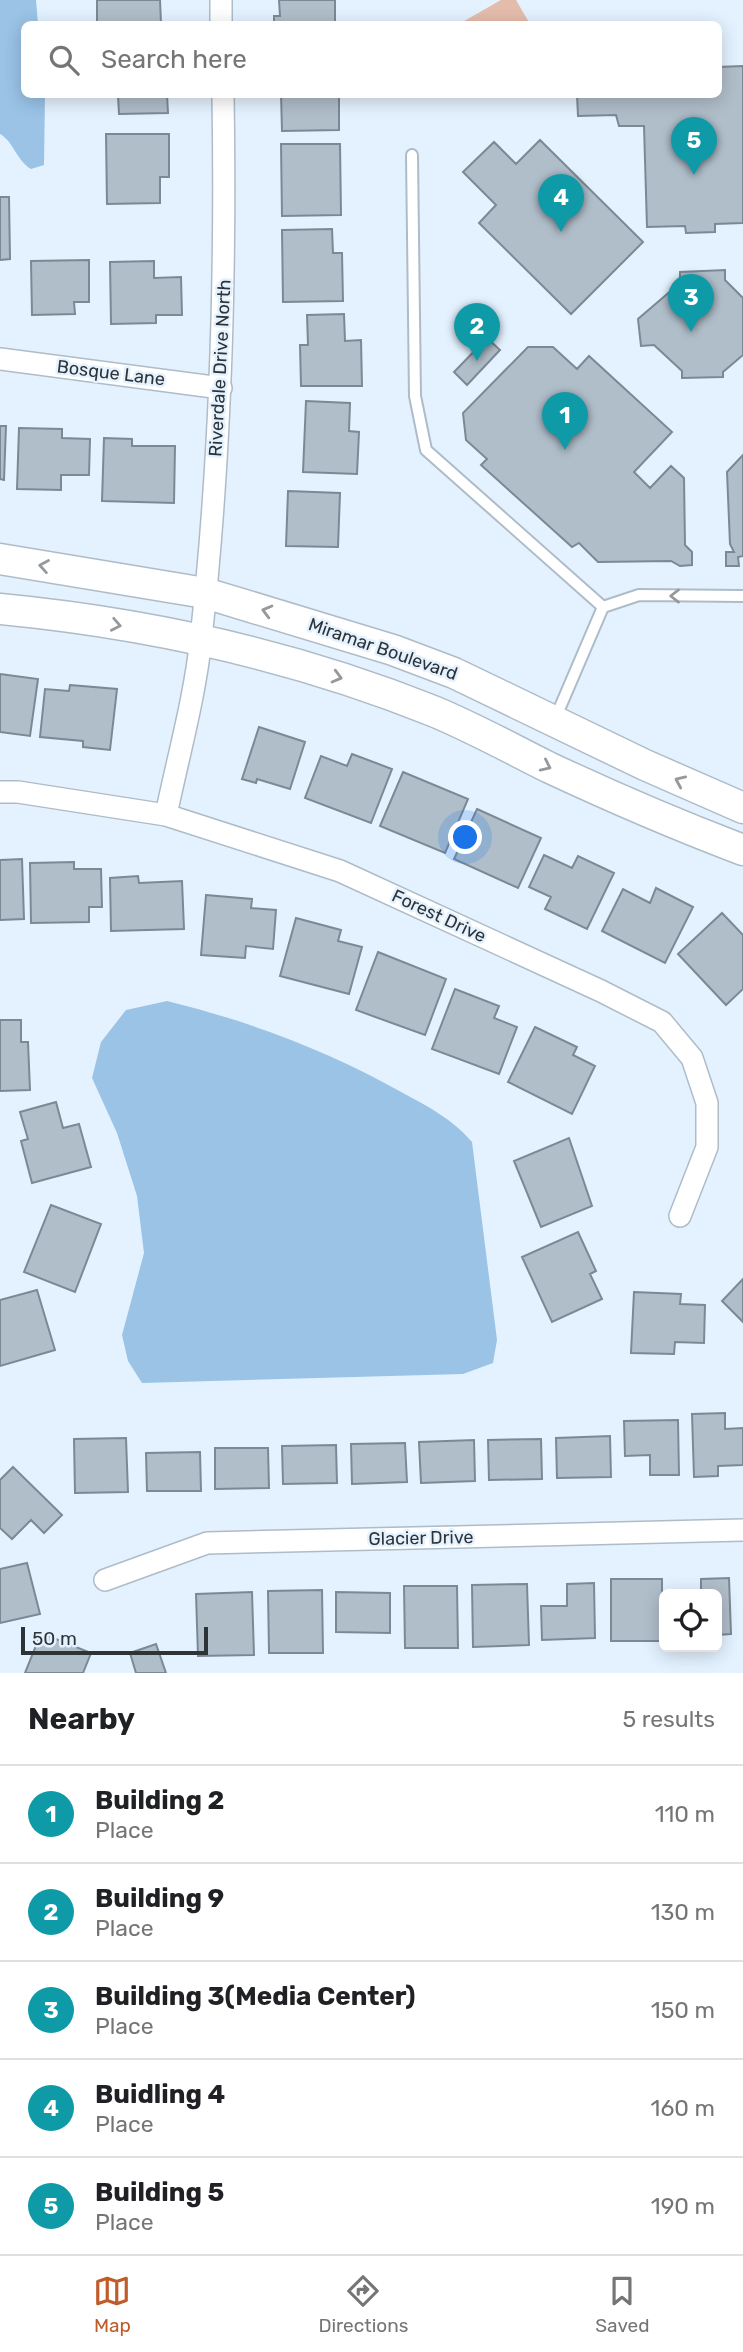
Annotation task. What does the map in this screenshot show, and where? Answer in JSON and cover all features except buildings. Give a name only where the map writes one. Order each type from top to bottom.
[{"type":"street","points":[[221,0],[221,21]]},
{"type":"street","name":"Riverdale Drive North","points":[[166,815],[201,640],[205,593],[221,388],[226,259],[223,98]]},
{"type":"street","name":"Bosque Lane","points":[[0,359],[221,388]]},
{"type":"street","name":"Miramar Boulevard","points":[[0,559],[205,593],[294,618],[405,655],[454,673],[743,807]]},
{"type":"street","points":[[0,608],[63,615],[201,640],[358,683],[435,712],[667,821],[743,850]]},
{"type":"street","name":"Forest Drive","points":[[0,792],[18,792],[166,815],[340,871],[601,991],[662,1022],[692,1058],[707,1103],[707,1147],[680,1216]]},
{"type":"street","name":"Glacier Drive","points":[[105,1580],[207,1543],[743,1530]]},
{"type":"lane","points":[[412,155],[415,396],[426,450],[603,607]]},
{"type":"lane","points":[[554,721],[603,607],[639,595],[743,596]]},
{"type":"shaded area","points":[[501,0],[516,0],[528,21],[464,21]]},
{"type":"water","points":[[0,0],[36,0],[38,21],[21,21],[21,98],[45,98],[44,165],[31,169],[0,134]]},
{"type":"water","points":[[167,1001],[258,1028],[346,1064],[431,1109],[472,1142],[497,1340],[493,1363],[463,1374],[142,1383],[128,1361],[122,1335],[144,1253],[137,1196],[117,1133],[92,1078],[101,1042],[126,1010]]},
{"type":"place","name":"Building 5","points":[[694,175]]},
{"type":"place","name":"Buidling 4","points":[[561,232]]},
{"type":"place","name":"Building 3(Media Center)","points":[[691,332]]},
{"type":"place","name":"Building 9","points":[[477,361]]},
{"type":"place","name":"Building 2","points":[[565,450]]}]
